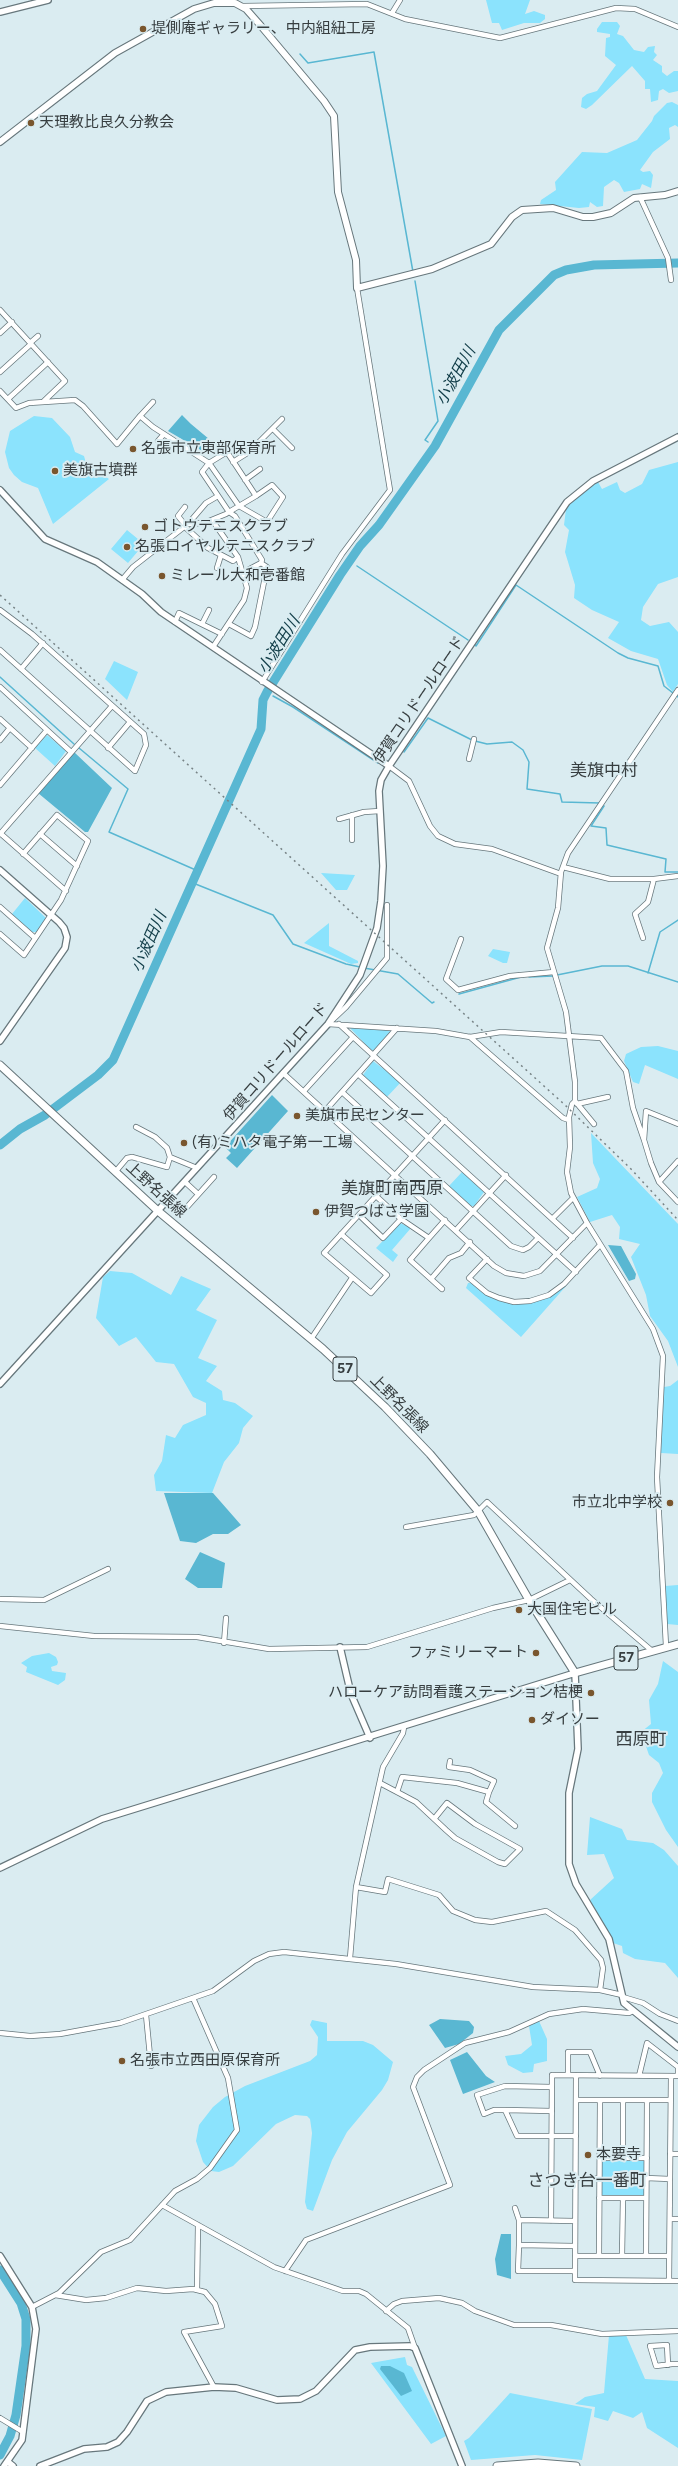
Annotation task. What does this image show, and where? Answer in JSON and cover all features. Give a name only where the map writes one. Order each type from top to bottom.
[{"type":"main road","points":[[0,142],[115,53],[194,10],[214,3],[234,2],[243,6],[324,101],[334,116],[338,192],[356,260],[357,288],[432,269],[491,244],[512,217],[522,210],[553,208],[582,217],[593,217],[611,213],[630,200],[640,197],[665,195],[678,191]]},
{"type":"main road","name":"上野名張線","points":[[0,1065],[158,1211],[311,1339],[385,1407],[430,1454],[478,1511],[529,1600],[575,1673]]},
{"type":"main road","name":"57","points":[[575,1673],[651,1650],[677,1644]]},
{"type":"main road","points":[[497,2466],[531,2463],[576,2466]]},
{"type":"street","points":[[0,12],[48,0]]},
{"type":"street","points":[[392,13],[400,0]]},
{"type":"street","points":[[243,6],[368,4],[406,19],[500,38],[616,8],[635,10],[678,26]]},
{"type":"street","points":[[640,197],[668,258],[671,280]]},
{"type":"street","points":[[264,683],[345,550],[390,490],[357,288]]},
{"type":"street","points":[[0,310],[65,381],[44,401]]},
{"type":"street","points":[[0,333],[12,322]]},
{"type":"street","points":[[0,372],[38,336]]},
{"type":"street","points":[[8,399],[48,362]]},
{"type":"street","points":[[0,391],[16,408],[44,401],[66,399],[77,401],[117,444],[153,402]]},
{"type":"street","points":[[140,416],[164,434],[209,463],[239,506],[267,522],[282,497],[272,485],[256,496],[239,506],[229,512],[212,520],[186,525]]},
{"type":"street","points":[[233,462],[249,452],[282,419]]},
{"type":"street","points":[[273,429],[291,444]]},
{"type":"street","points":[[158,441],[164,434]]},
{"type":"street","name":"伊賀コリドールロード","points":[[0,1384],[328,1024],[363,968],[377,928],[381,901],[383,866],[380,784],[389,766],[567,502],[593,481],[678,437]]},
{"type":"street","points":[[256,496],[227,452],[222,452],[209,463],[202,472],[229,512],[235,516],[262,560],[261,563]]},
{"type":"street","points":[[245,480],[260,469]]},
{"type":"street","points":[[0,490],[45,539],[86,555],[122,580],[175,622],[409,781],[430,826],[438,836],[455,844],[492,849],[561,874]]},
{"type":"street","points":[[122,580],[133,567],[186,525],[206,503],[218,496]]},
{"type":"street","points":[[185,507],[178,516],[208,548],[233,561],[238,557]]},
{"type":"street","points":[[212,520],[238,557],[244,572],[247,592],[229,624],[213,647]]},
{"type":"street","points":[[217,568],[221,555]]},
{"type":"street","points":[[244,572],[261,563]]},
{"type":"street","points":[[229,624],[251,636],[255,627],[267,567],[261,563]]},
{"type":"street","points":[[0,610],[42,643],[145,735],[146,745],[135,771],[0,650]]},
{"type":"street","points":[[202,624],[209,610]]},
{"type":"street","points":[[175,622],[179,613],[222,634]]},
{"type":"street","points":[[21,669],[42,643]]},
{"type":"street","points":[[594,1124],[576,1103],[570,1037],[548,943],[558,908],[561,874],[571,850],[678,690]]},
{"type":"street","points":[[1,691],[71,752]]},
{"type":"street","points":[[66,891],[0,834],[112,706]]},
{"type":"street","points":[[0,719],[32,748]]},
{"type":"street","points":[[108,748],[130,722]]},
{"type":"street","points":[[0,740],[10,728]]},
{"type":"street","points":[[0,785],[47,730]]},
{"type":"street","points":[[469,759],[473,740]]},
{"type":"street","points":[[339,819],[352,815],[380,811]]},
{"type":"street","points":[[0,934],[24,955],[66,891],[88,841],[57,815],[23,854]]},
{"type":"street","points":[[352,815],[352,840]]},
{"type":"street","points":[[40,834],[77,866]]},
{"type":"street","points":[[563,868],[610,879],[654,879],[678,876]]},
{"type":"street","points":[[0,870],[62,925],[66,932],[65,948],[0,1042]]},
{"type":"street","points":[[643,938],[635,914],[648,902],[654,879]]},
{"type":"street","points":[[328,1024],[346,1007],[387,958],[388,905]]},
{"type":"street","points":[[0,907],[35,938]]},
{"type":"street","points":[[461,939],[446,979],[458,990],[510,976],[555,974]]},
{"type":"street","points":[[328,1024],[397,1028],[470,1037],[501,1032],[604,1040],[626,1071],[633,1108],[650,1163],[660,1182],[678,1202]]},
{"type":"street","points":[[339,1024],[506,1175],[573,1238]]},
{"type":"street","points":[[325,1111],[397,1028]]},
{"type":"street","points":[[304,1092],[353,1037]]},
{"type":"street","points":[[470,1037],[563,1118],[569,1120]]},
{"type":"street","points":[[283,1073],[487,1259],[506,1273],[524,1276],[540,1271],[587,1223]]},
{"type":"street","points":[[358,1074],[576,1272]]},
{"type":"street","points":[[342,1092],[517,1249],[526,1249],[538,1238]]},
{"type":"street","points":[[608,1098],[572,1104],[569,1120],[570,1147],[567,1172],[573,1198],[600,1245],[653,1329],[663,1356],[657,1477],[666,1646]]},
{"type":"street","points":[[644,1140],[646,1110],[678,1124]]},
{"type":"street","points":[[341,1234],[386,1275],[371,1293],[324,1253],[341,1234],[359,1215],[376,1196],[396,1175],[445,1120]]},
{"type":"street","points":[[116,1172],[129,1157],[135,1157],[167,1167],[170,1157],[167,1148],[155,1137],[136,1127]]},
{"type":"street","points":[[170,1157],[198,1168]]},
{"type":"street","points":[[660,1182],[678,1162]]},
{"type":"street","points":[[456,1230],[506,1175]]},
{"type":"street","points":[[187,1207],[214,1177]]},
{"type":"street","points":[[185,1182],[198,1194]]},
{"type":"street","points":[[376,1196],[401,1218],[429,1238]]},
{"type":"street","points":[[552,1219],[573,1198]]},
{"type":"street","points":[[359,1215],[383,1238],[401,1218]]},
{"type":"street","points":[[442,1289],[410,1260],[445,1220]]},
{"type":"street","points":[[431,1279],[450,1258],[461,1253],[470,1242]]},
{"type":"street","points":[[487,1259],[468,1278],[491,1295],[514,1302],[530,1301],[549,1295],[564,1284],[600,1245]]},
{"type":"street","points":[[311,1339],[352,1278]]},
{"type":"street","points":[[406,1527],[474,1515],[486,1502],[570,1580],[651,1650]]},
{"type":"street","points":[[0,1599],[44,1600],[108,1570]]},
{"type":"street","points":[[0,1626],[94,1636],[197,1637],[224,1643],[269,1649],[375,1645],[466,1615],[529,1600],[570,1580]]},
{"type":"street","points":[[224,1643],[226,1618]]},
{"type":"street","points":[[340,1647],[351,1694],[370,1738]]},
{"type":"street","points":[[0,1868],[102,1819],[370,1738],[575,1673],[578,1749],[569,1793],[569,1864],[574,1880],[609,1940],[624,2002],[678,2047]]},
{"type":"street","points":[[350,1958],[352,1916],[356,1887],[383,1766],[403,1733],[404,1727]]},
{"type":"street","points":[[450,1761],[449,1767],[470,1770],[494,1780],[486,1802],[515,1826]]},
{"type":"street","points":[[397,1792],[402,1777],[457,1783],[489,1792]]},
{"type":"street","points":[[380,1783],[416,1802],[434,1819],[456,1838],[498,1862],[505,1864],[520,1850],[475,1824],[447,1803],[434,1819]]},
{"type":"street","points":[[356,1887],[385,1892],[388,1879],[439,1895],[453,1912],[475,1920],[492,1922],[546,1910],[575,1930],[601,1960],[603,1968],[600,1990]]},
{"type":"street","points":[[0,2033],[30,2036],[60,2034],[91,2029],[146,2015],[219,1988],[254,1961],[269,1954],[300,1952],[350,1958],[533,1987],[600,1990],[643,2002],[660,2014],[678,2022]]},
{"type":"street","points":[[32,2307],[55,2295],[101,2252],[130,2240],[175,2191],[197,2179],[210,2168],[237,2130],[228,2078],[193,1998]]},
{"type":"street","points":[[285,2271],[306,2240],[450,2185],[413,2087],[417,2078],[424,2070],[465,2043],[509,2032],[550,2014],[584,2009],[629,2013],[633,2011]]},
{"type":"street","points":[[146,2015],[151,2066]]},
{"type":"street","points":[[551,2221],[552,2075],[600,2076],[639,2076],[671,2076],[678,2076],[678,2066],[647,2043],[639,2076]]},
{"type":"street","points":[[568,2075],[568,2052],[590,2052],[600,2076]]},
{"type":"street","points":[[576,2075],[575,2280],[678,2281]]},
{"type":"street","points":[[669,2281],[671,2076]]},
{"type":"street","points":[[552,2087],[505,2086],[477,2095],[484,2114],[494,2110],[552,2111]]},
{"type":"street","points":[[576,2100],[670,2100]]},
{"type":"street","points":[[599,2256],[600,2100]]},
{"type":"street","points":[[623,2158],[624,2100]]},
{"type":"street","points":[[646,2256],[647,2100]]},
{"type":"street","points":[[506,2110],[517,2136],[576,2136]]},
{"type":"street","points":[[670,2154],[678,2154]]},
{"type":"street","points":[[599,2158],[646,2158]]},
{"type":"street","points":[[576,2178],[599,2178]]},
{"type":"street","points":[[646,2178],[670,2179]]},
{"type":"street","points":[[599,2198],[646,2198]]},
{"type":"street","points":[[622,2256],[623,2198]]},
{"type":"street","points":[[162,2205],[285,2271],[343,2291],[364,2293],[408,2328],[462,2466]]},
{"type":"street","points":[[515,2208],[519,2220],[518,2271],[575,2271]]},
{"type":"street","points":[[670,2219],[678,2219]]},
{"type":"street","points":[[519,2220],[575,2221]]},
{"type":"street","points":[[197,2290],[198,2225]]},
{"type":"street","points":[[518,2245],[575,2246]]},
{"type":"street","points":[[0,2256],[32,2307],[36,2335],[20,2445],[9,2465]]},
{"type":"street","points":[[575,2256],[669,2256]]},
{"type":"street","points":[[55,2295],[92,2300],[106,2298],[137,2288],[166,2291],[197,2290],[205,2292],[215,2304],[222,2326],[184,2332],[214,2387]]},
{"type":"street","points":[[386,2311],[394,2304],[402,2301],[439,2298],[462,2303],[475,2311],[514,2325],[575,2328],[602,2334],[678,2330]]},
{"type":"street","points":[[668,2365],[667,2345],[650,2346],[656,2366],[668,2365],[678,2364]]},
{"type":"street","points":[[40,2466],[84,2449],[107,2447],[118,2442],[127,2432],[147,2401],[156,2395],[166,2392],[214,2387],[236,2388],[277,2400],[300,2398],[316,2391],[355,2350],[370,2347],[410,2346],[415,2348]]},
{"type":"street","points":[[2,2419],[22,2430]]},
{"type":"shaded area","points":[[486,0],[530,0],[525,14],[534,11],[545,15],[545,19],[540,23],[524,23],[502,30],[499,23],[492,23]]},
{"type":"shaded area","points":[[602,22],[617,22],[620,26],[617,34],[623,36],[634,50],[644,52],[648,47],[655,46],[654,52],[657,55],[653,60],[662,66],[662,72],[667,76],[674,71],[678,71],[678,91],[669,93],[663,89],[659,91],[658,100],[651,102],[650,89],[645,89],[645,81],[632,66],[592,105],[586,109],[581,107],[582,98],[587,94],[597,91],[616,65],[605,56],[606,38],[610,37],[610,34],[597,32],[597,29]]},
{"type":"shaded area","points":[[672,102],[678,105],[678,127],[675,125],[669,128],[670,139],[653,152],[640,170],[643,172],[650,171],[653,175],[651,188],[642,184],[640,189],[624,192],[619,183],[614,180],[604,187],[603,206],[597,207],[590,202],[589,207],[579,208],[540,204],[541,200],[556,190],[555,182],[582,152],[607,153],[637,140],[652,121],[654,116],[667,103]]},
{"type":"shaded area","points":[[182,415],[215,444],[204,452],[168,431]]},
{"type":"shaded area","name":"美旗古墳群","points":[[34,416],[52,418],[70,437],[75,452],[84,456],[86,463],[109,479],[53,524],[38,488],[22,482],[14,475],[9,468],[5,452],[10,431]]},
{"type":"shaded area","points":[[678,462],[678,577],[658,584],[643,607],[641,620],[650,626],[669,622],[678,632],[678,684],[673,692],[667,685],[658,659],[631,651],[608,638],[619,622],[592,610],[574,598],[575,585],[565,552],[569,530],[564,525],[566,509],[578,495],[598,482],[602,489],[617,482],[620,490],[625,493],[642,484],[649,470]]},
{"type":"shaded area","name":"名張ロイヤルテニスクラブ","points":[[127,530],[144,544],[128,563],[111,549]]},
{"type":"shaded area","points":[[114,661],[138,672],[127,700],[105,679]]},
{"type":"shaded area","points":[[47,735],[66,751],[55,766],[35,748]]},
{"type":"shaded area","points":[[74,752],[112,788],[88,832],[85,832],[38,793]]},
{"type":"shaded area","points":[[321,873],[355,875],[347,890],[336,890]]},
{"type":"shaded area","points":[[25,898],[46,918],[36,932],[32,932],[12,914]]},
{"type":"shaded area","points":[[329,923],[329,946],[358,961],[358,963],[351,964],[304,943]]},
{"type":"shaded area","points":[[493,949],[510,952],[507,963],[503,963],[488,956]]},
{"type":"shaded area","points":[[348,1026],[392,1029],[393,1031],[375,1051],[371,1050]]},
{"type":"shaded area","points":[[658,1046],[678,1051],[678,1079],[645,1065],[639,1084],[633,1082],[624,1061],[626,1054],[641,1047]]},
{"type":"shaded area","points":[[373,1061],[401,1082],[387,1097],[363,1075]]},
{"type":"shaded area","points":[[272,1095],[288,1111],[237,1168],[226,1158],[231,1153],[225,1147]]},
{"type":"shaded area","points":[[591,1133],[678,1224],[678,1367],[668,1341],[650,1316],[646,1295],[631,1257],[640,1244],[619,1239],[620,1227],[612,1215],[590,1222],[577,1197],[597,1188],[600,1179],[593,1163]]},
{"type":"shaded area","points":[[462,1172],[484,1192],[474,1206],[471,1206],[449,1186]]},
{"type":"shaded area","points":[[400,1223],[411,1228],[392,1250],[398,1255],[393,1262],[376,1248]]},
{"type":"shaded area","points":[[608,1245],[621,1246],[636,1274],[635,1279],[629,1281]]},
{"type":"shaded area","points":[[110,1271],[132,1273],[171,1295],[181,1276],[211,1289],[196,1310],[217,1320],[198,1358],[217,1366],[206,1381],[222,1391],[223,1400],[235,1403],[253,1416],[243,1428],[239,1443],[224,1462],[212,1493],[156,1491],[154,1475],[162,1461],[166,1435],[175,1438],[183,1425],[206,1415],[206,1403],[193,1397],[174,1364],[156,1362],[136,1337],[119,1346],[96,1318],[103,1277]]},
{"type":"shaded area","points":[[468,1283],[471,1283],[485,1294],[499,1301],[523,1304],[550,1296],[567,1285],[521,1337],[466,1288]]},
{"type":"shaded area","points":[[678,1380],[678,1454],[661,1453],[664,1387],[670,1386]]},
{"type":"shaded area","points":[[164,1493],[213,1493],[241,1525],[228,1534],[213,1534],[196,1543],[180,1541]]},
{"type":"shaded area","points":[[200,1552],[225,1563],[222,1588],[198,1588],[185,1579]]},
{"type":"shaded area","points":[[678,1585],[678,1625],[667,1624],[665,1586]]},
{"type":"shaded area","points":[[49,1653],[56,1657],[58,1662],[57,1665],[51,1667],[52,1671],[66,1673],[65,1680],[58,1685],[26,1672],[27,1667],[21,1663],[32,1656]]},
{"type":"shaded area","points":[[663,1661],[678,1672],[678,1847],[666,1830],[652,1802],[652,1793],[663,1773],[659,1763],[649,1755],[641,1732],[651,1724],[649,1700],[658,1684]]},
{"type":"shaded area","points":[[590,1817],[622,1829],[627,1840],[653,1843],[664,1850],[678,1866],[678,1978],[665,1963],[635,1959],[623,1953],[622,1946],[613,1943],[590,1900],[614,1878],[604,1854],[587,1855]]},
{"type":"shaded area","points":[[440,2019],[469,2021],[474,2027],[473,2033],[459,2044],[445,2048],[429,2025]]},
{"type":"shaded area","points":[[312,2020],[327,2023],[327,2041],[363,2041],[373,2045],[393,2062],[388,2080],[382,2090],[347,2132],[332,2160],[313,2211],[307,2209],[305,2202],[312,2133],[310,2119],[307,2116],[295,2115],[276,2124],[233,2166],[219,2172],[211,2171],[203,2162],[196,2141],[199,2125],[213,2107],[225,2097],[245,2086],[310,2061],[317,2055],[318,2037],[310,2025]]},
{"type":"shaded area","points":[[539,2021],[547,2039],[547,2061],[534,2064],[533,2072],[523,2073],[508,2065],[505,2056],[521,2054],[532,2045],[529,2026]]},
{"type":"shaded area","points":[[467,2052],[486,2076],[495,2082],[463,2094],[450,2060]]},
{"type":"shaded area","points":[[602,2160],[644,2160],[645,2195],[602,2196]]},
{"type":"shaded area","points":[[501,2234],[511,2234],[511,2279],[497,2275],[495,2259]]},
{"type":"shaded area","points":[[609,2335],[626,2335],[645,2379],[678,2381],[678,2448],[647,2428],[642,2412],[633,2418],[613,2411],[608,2421],[594,2417],[595,2407],[575,2404],[585,2397],[604,2393]]},
{"type":"shaded area","points":[[405,2357],[407,2365],[412,2367],[446,2436],[431,2444],[371,2363]]},
{"type":"shaded area","points":[[381,2366],[390,2366],[404,2373],[412,2391],[401,2396],[380,2369]]},
{"type":"shaded area","points":[[510,2393],[592,2409],[582,2460],[535,2455],[471,2460],[464,2441],[469,2438]]},
{"type":"waterway","points":[[300,54],[308,63],[374,52],[413,272]]},
{"type":"waterway","name":"小波田川","points":[[0,1145],[20,1129],[45,1115],[98,1075],[113,1060],[261,729],[263,700],[267,692],[340,575],[360,546],[379,525],[435,446],[499,330],[554,275],[566,270],[594,265],[678,263]]},
{"type":"waterway","points":[[415,281],[438,421],[425,440],[428,442]]},
{"type":"waterway","points":[[357,566],[468,640]]},
{"type":"waterway","points":[[474,644],[476,646],[516,585],[618,653],[628,658],[658,666],[664,686],[678,697]]},
{"type":"waterway","points":[[0,677],[74,744]]},
{"type":"waterway","points":[[273,696],[293,707],[378,763]]},
{"type":"waterway","points":[[404,752],[428,718],[472,740]]},
{"type":"waterway","points":[[475,741],[487,744],[512,742],[523,750],[529,762],[527,789],[560,794],[562,802],[600,803]]},
{"type":"waterway","points":[[79,748],[128,789],[109,832],[198,871]]},
{"type":"waterway","points":[[604,806],[591,826],[606,828],[607,845],[666,859],[665,872],[678,872]]},
{"type":"waterway","points":[[193,883],[273,915],[293,944],[346,964],[360,967]]},
{"type":"waterway","points":[[648,973],[660,932],[678,920]]},
{"type":"waterway","points":[[557,975],[602,966],[628,966],[678,982]]},
{"type":"waterway","points":[[364,968],[398,974],[432,1003],[434,1002]]},
{"type":"waterway","points":[[529,977],[553,976]]},
{"type":"waterway","points":[[459,994],[521,977]]},
{"type":"waterway","name":"小波田川","points":[[0,2270],[21,2303],[26,2319],[26,2346],[16,2415],[10,2436],[0,2455]]},
{"type":"railway","points":[[0,595],[565,1105],[631,1169],[678,1220]]},
{"type":"place","name":"堤側庵ギャラリー、中内組紐工房","points":[[143,29]]},
{"type":"place","name":"天理教比良久分教会","points":[[31,123]]},
{"type":"place","name":"名張市立東部保育所","points":[[133,449]]},
{"type":"place","name":"美旗古墳群","points":[[55,471]]},
{"type":"place","name":"ゴトウテニスクラブ","points":[[145,527]]},
{"type":"place","name":"名張ロイヤルテニスクラブ","points":[[127,547]]},
{"type":"place","name":"ミレール大和壱番館","points":[[162,576]]},
{"type":"place","name":"美旗市民センター","points":[[297,1116]]},
{"type":"place","name":"(有)ミハタ電子第一工場","points":[[184,1143]]},
{"type":"place","name":"伊賀つばさ学園","points":[[316,1212]]},
{"type":"place","name":"市立北中学校","points":[[670,1503]]},
{"type":"place","name":"大国住宅ビル","points":[[519,1610]]},
{"type":"place","name":"ファミリーマート","points":[[536,1653]]},
{"type":"place","name":"ハローケア訪問看護ステーション桔梗","points":[[591,1693]]},
{"type":"place","name":"ダイソー","points":[[532,1720]]},
{"type":"place","name":"名張市立西田原保育所","points":[[122,2061]]},
{"type":"place","name":"本要寺","points":[[588,2155]]},
{"type":"district","name":"美旗中村","points":[[604,771]]},
{"type":"district","name":"美旗町南西原","points":[[392,1189]]},
{"type":"district","name":"西原町","points":[[641,1740]]},
{"type":"district","name":"さつき台一番町","points":[[587,2181]]}]
